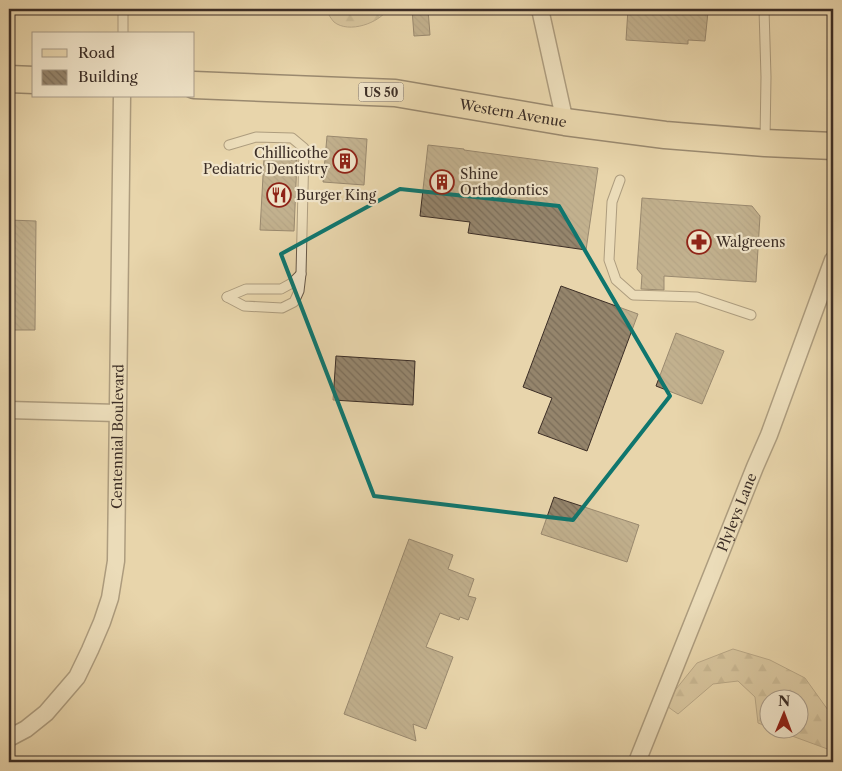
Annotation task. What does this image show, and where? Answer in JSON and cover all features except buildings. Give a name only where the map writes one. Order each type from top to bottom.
[{"type":"main road","points":[[9,79],[32,80]]},
{"type":"main road","name":"Western Avenue","points":[[195,85],[395,93],[565,122],[666,135],[764,143],[833,146]]},
{"type":"street","points":[[540,9],[565,122]]},
{"type":"street","name":"Centennial Boulevard","points":[[9,738],[26,729],[46,713],[77,677],[102,622],[110,598],[116,561],[122,98]]},
{"type":"street","name":"Plyleys Lane","points":[[637,762],[769,435],[833,260]]},
{"type":"street","points":[[9,410],[117,412]]},
{"type":"lane","points":[[123,9],[123,32]]},
{"type":"lane","points":[[764,9],[766,77],[764,143]]},
{"type":"lane","points":[[229,145],[256,137],[292,138],[304,148],[301,274],[299,291],[294,302],[282,308],[244,306],[227,296],[246,289],[280,289],[292,284],[301,274]]},
{"type":"lane","points":[[620,180],[612,202],[609,260],[616,280],[633,295],[697,297],[751,316]]},
{"type":"highlighted area","points":[[400,189],[559,206],[670,396],[573,520],[374,496],[281,254]]},
{"type":"green space","points":[[325,9],[388,9],[378,19],[363,25],[348,27],[334,22]]},
{"type":"green space","points":[[733,649],[770,660],[805,678],[833,717],[833,751],[798,738],[810,738],[810,688],[760,688],[760,724],[758,723],[755,697],[738,681],[713,684],[678,714],[664,704],[697,663]]},
{"type":"place","name":"Chillicothe Pediatric Dentistry","points":[[345,161]]},
{"type":"place","name":"Shine Orthodontics","points":[[442,182]]},
{"type":"place","name":"Burger King","points":[[279,195]]},
{"type":"place","name":"Walgreens","points":[[699,242]]}]
